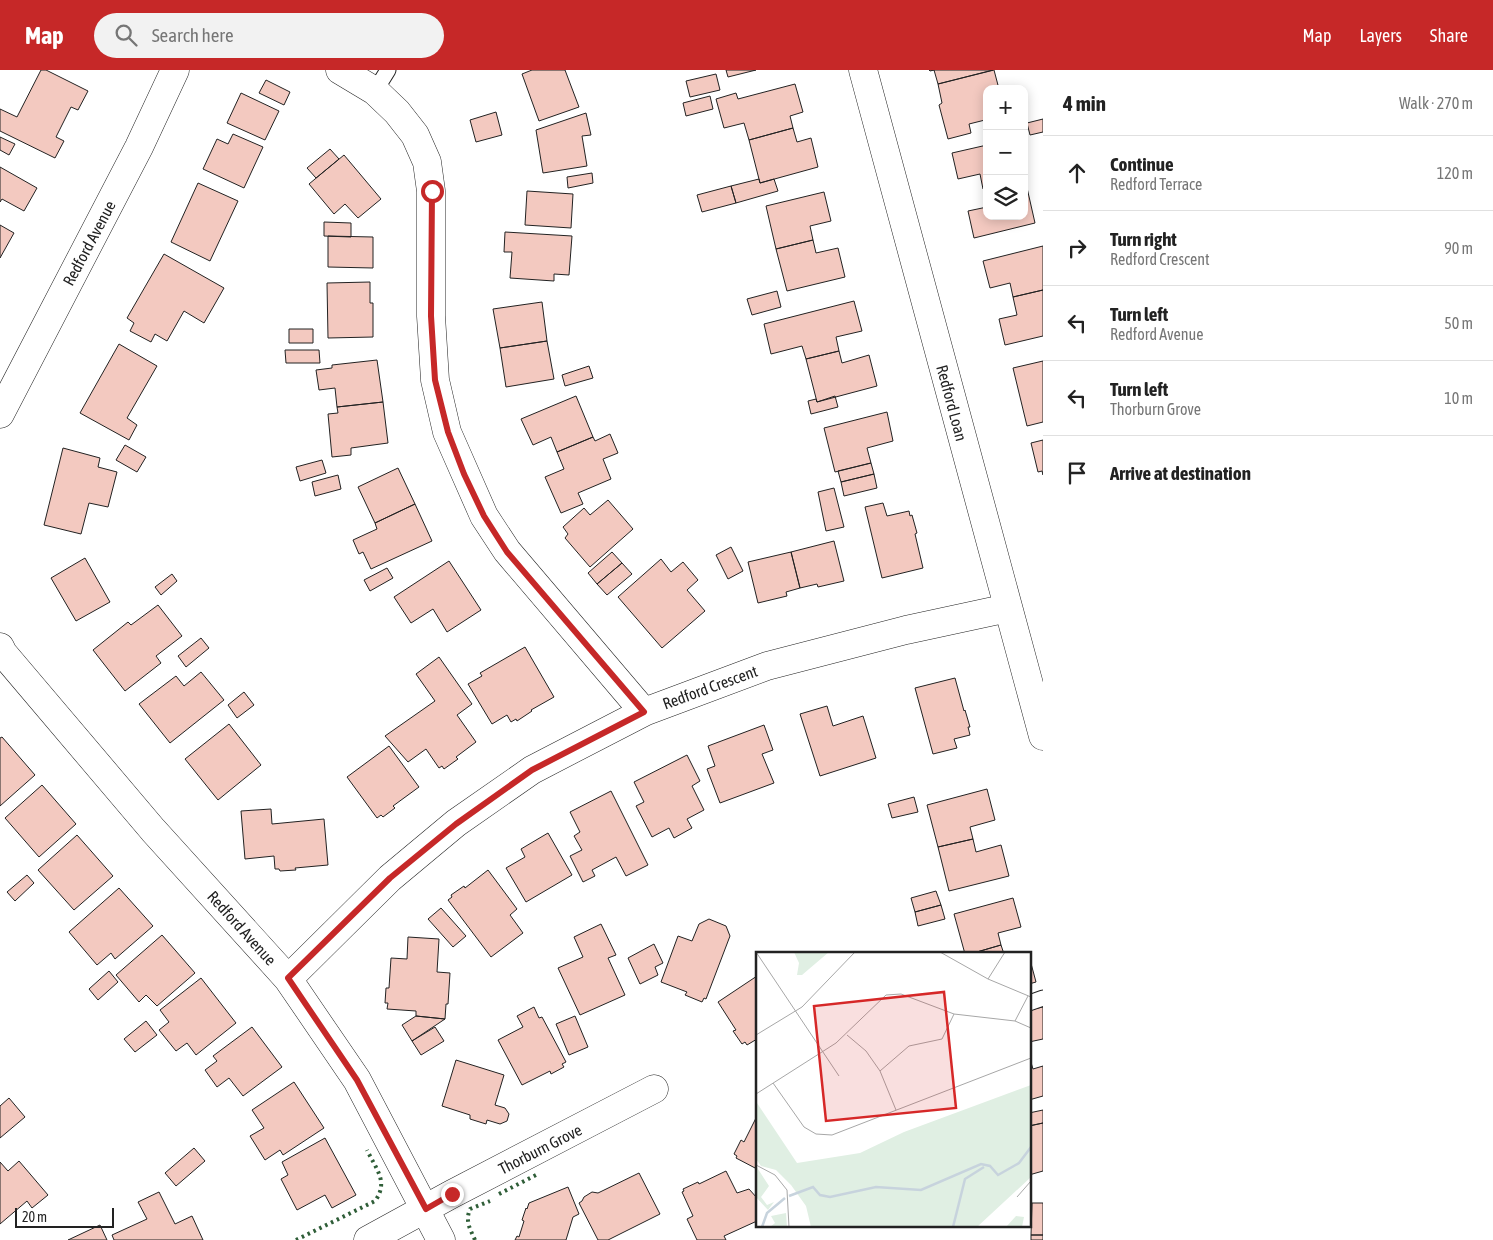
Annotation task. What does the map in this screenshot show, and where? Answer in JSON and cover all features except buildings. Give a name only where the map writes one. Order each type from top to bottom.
[{"type":"street","name":"Redford Avenue","points":[[0,414],[135,156],[175,70]]},
{"type":"street","points":[[340,70],[381,80],[397,112],[415,135],[427,162],[432,191],[431,316],[435,380],[448,432],[464,474],[484,516],[507,552],[644,712]]},
{"type":"street","name":"Redford Loan","points":[[863,70],[1043,736]]},
{"type":"street","name":"Redford Crescent","points":[[288,978],[390,878],[456,824],[532,770],[644,712],[767,666],[906,630],[1008,608]]},
{"type":"street","name":"Redford Avenue","points":[[0,647],[3,653],[153,830],[288,978],[357,1080],[441,1240]]},
{"type":"street","name":"Thorburn Grove","points":[[368,1240],[654,1089]]},
{"type":"lane","points":[[1030,1003],[1043,998]]},
{"type":"hedge","points":[[296,1240],[375,1201],[381,1188],[381,1182],[377,1169],[367,1150]]},
{"type":"hedge","points":[[499,1194],[536,1175]]},
{"type":"hedge","points":[[475,1240],[468,1221],[470,1209],[490,1201]]},
{"type":"route","points":[[432,191],[431,316],[435,380],[448,432],[464,474],[484,516],[507,552],[644,712],[532,770],[456,824],[390,878],[288,978],[357,1080],[426,1209],[452,1194]]}]
